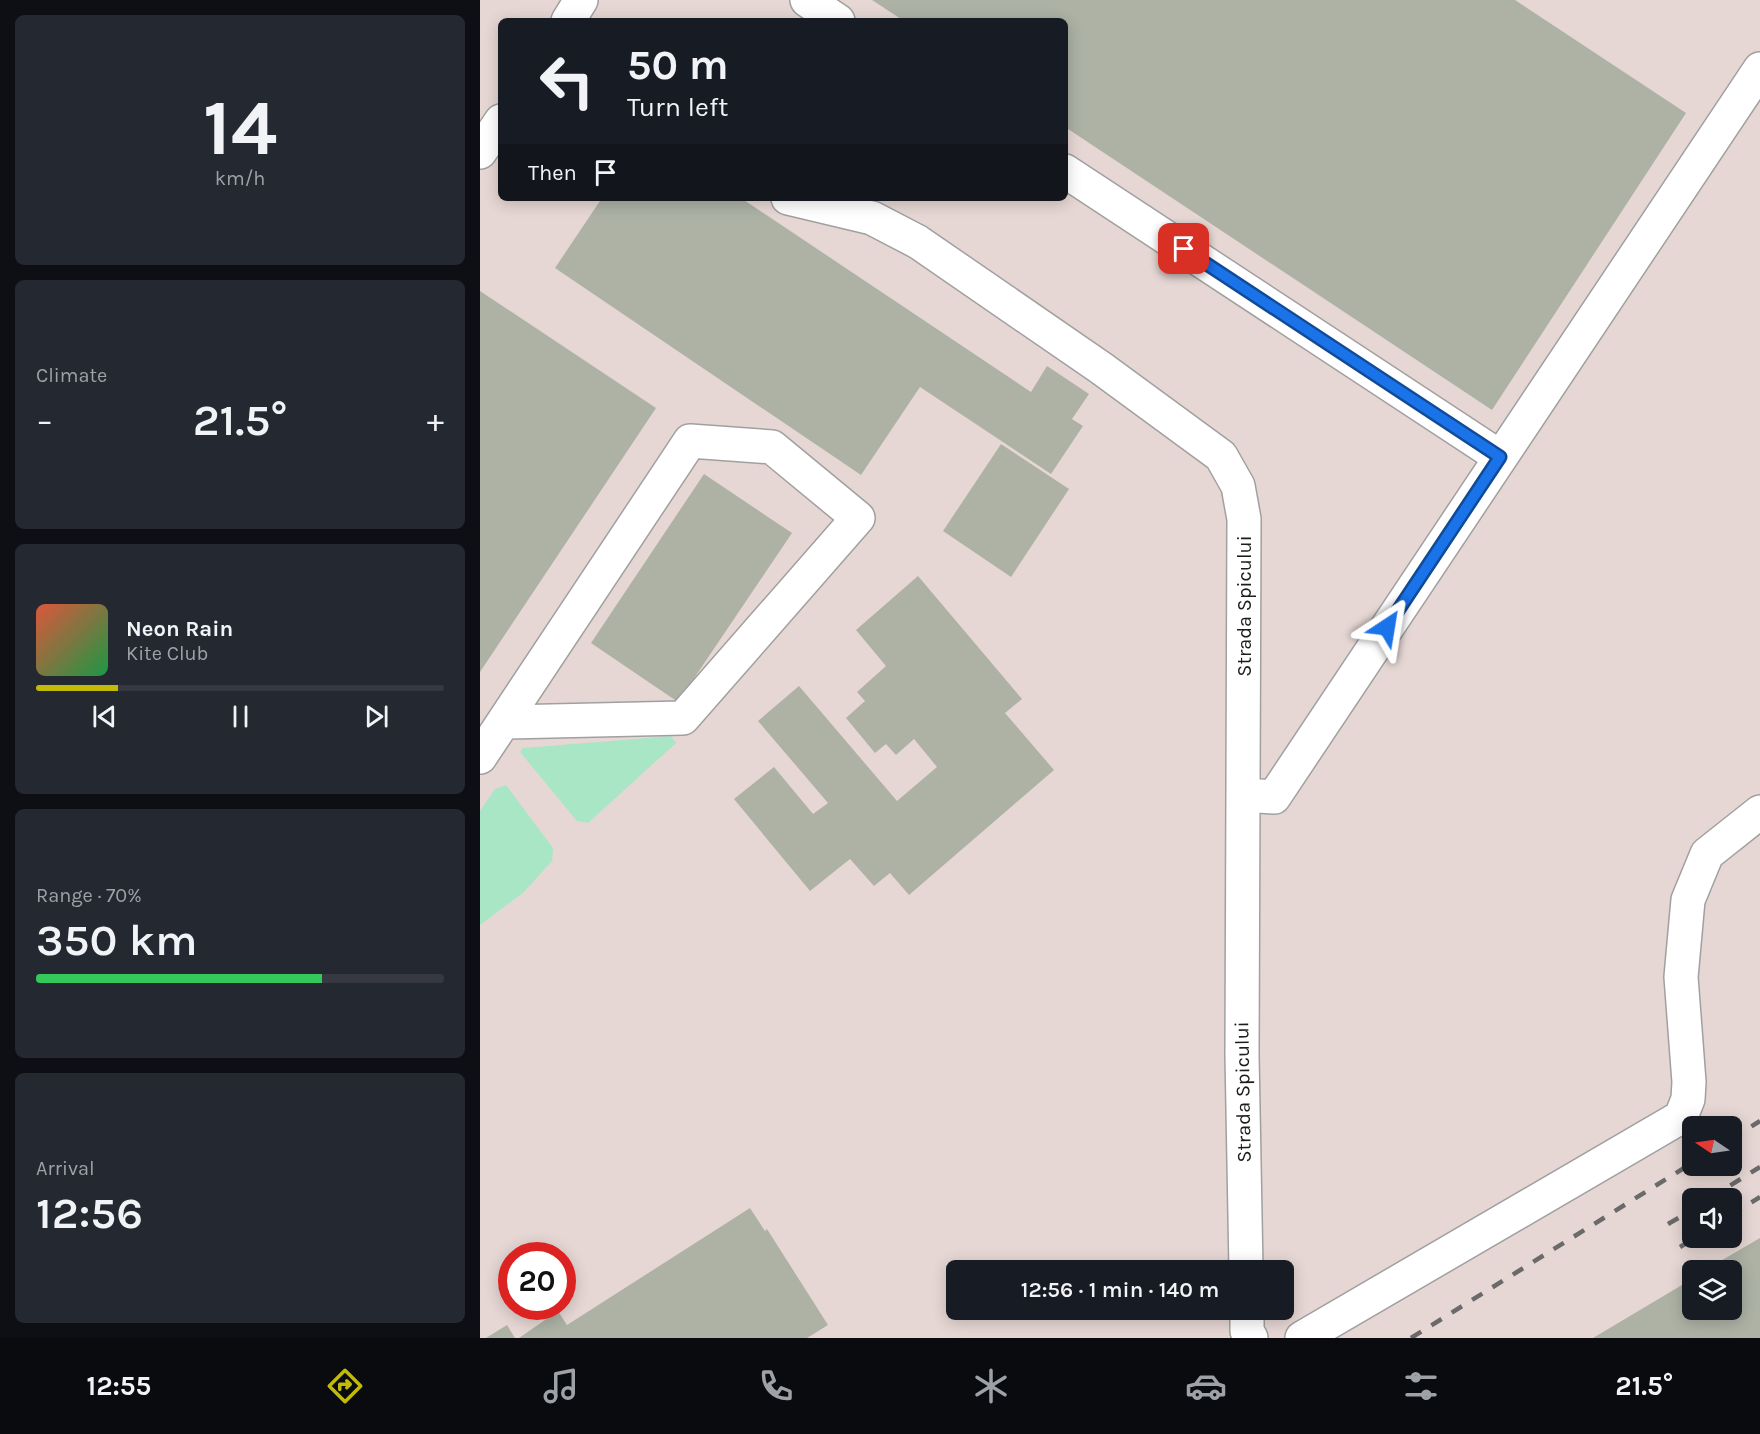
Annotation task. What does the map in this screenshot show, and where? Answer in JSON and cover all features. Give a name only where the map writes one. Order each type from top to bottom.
[{"type":"street","points":[[570,18],[581,0]]},
{"type":"street","points":[[807,0],[834,18]]},
{"type":"street","points":[[1244,795],[1274,797],[1760,69]]},
{"type":"street","points":[[480,152],[498,126]]},
{"type":"street","points":[[1068,173],[1500,457]]},
{"type":"street","name":"Strada Spicului","points":[[801,201],[872,218],[918,242],[1101,368],[1221,456],[1238,486],[1244,519],[1242,1054],[1246,1260]]},
{"type":"street","points":[[480,757],[690,441],[772,447],[858,518],[683,718],[504,722]]},
{"type":"street","points":[[1302,1338],[1681,1117],[1688,1099],[1689,1082],[1681,976],[1688,900],[1707,854],[1760,812]]},
{"type":"street","points":[[1246,1320],[1247,1331],[1251,1338]]},
{"type":"shaded area","points":[[480,0],[1760,0],[1760,1338],[480,1338]]},
{"type":"green space","points":[[671,736],[676,743],[588,823],[577,821],[520,752],[523,748]]},
{"type":"green space","points":[[506,785],[553,848],[552,861],[524,892],[480,925],[480,811],[495,789]]},
{"type":"building","points":[[872,0],[1515,0],[1686,113],[1492,410],[1068,129],[1068,18],[899,18]]},
{"type":"building","points":[[600,201],[745,201],[1031,392],[1047,366],[1089,394],[1072,419],[1083,426],[1051,474],[920,387],[861,475],[555,268]]},
{"type":"building","points":[[480,291],[656,408],[480,672]]},
{"type":"building","points":[[1001,444],[1069,489],[1011,577],[943,531]]},
{"type":"building","points":[[704,474],[792,533],[678,702],[591,643]]},
{"type":"building","points":[[918,576],[1022,699],[1005,713],[1054,770],[909,895],[890,873],[874,886],[850,859],[810,891],[734,799],[774,767],[813,814],[828,803],[758,721],[799,686],[897,801],[937,767],[914,739],[896,755],[886,744],[875,753],[846,718],[865,701],[857,692],[886,666],[856,630]]},
{"type":"building","points":[[750,1208],[765,1231],[767,1229],[828,1325],[807,1338],[519,1338],[545,1320],[564,1320],[567,1325]]},
{"type":"building","points":[[1760,1238],[1760,1338],[1593,1338],[1682,1285],[1682,1320],[1742,1320],[1742,1260],[1722,1260]]},
{"type":"building","points":[[507,1325],[515,1338],[486,1338]]},
{"type":"railway","points":[[1742,1132],[1760,1121]]},
{"type":"railway","points":[[1726,1188],[1760,1167]]},
{"type":"railway","points":[[1411,1338],[1682,1169]]},
{"type":"railway","points":[[1742,1208],[1760,1197]]},
{"type":"railway","points":[[1668,1224],[1682,1216]]},
{"type":"route","points":[[1184,249],[1500,457],[1387,627]]}]
